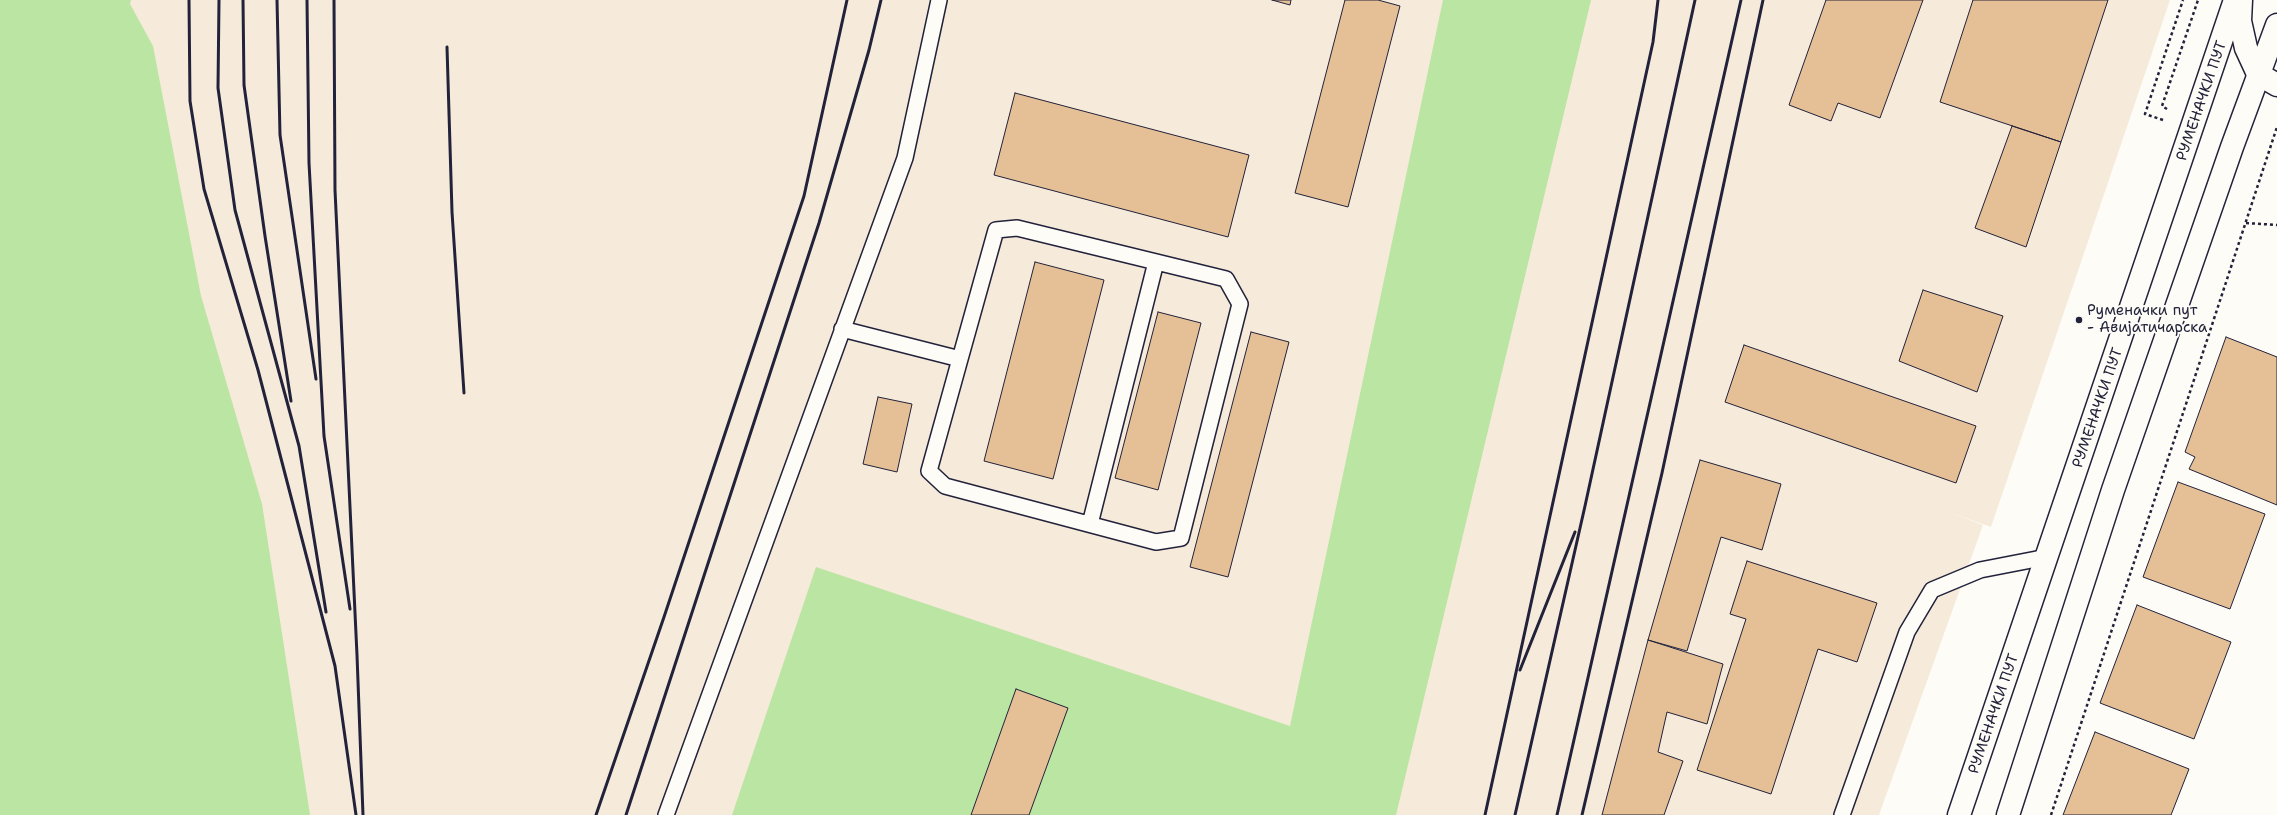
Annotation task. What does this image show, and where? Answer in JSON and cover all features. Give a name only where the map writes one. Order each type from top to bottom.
[{"type":"main road","name":"РУМЕНАЧКИ ПУТ","points":[[1959,815],[2048,557],[2235,0]]},
{"type":"main road","name":"РУМЕНАЧКИ ПУТ","points":[[2241,0],[2240,21],[2246,48],[2258,74]]},
{"type":"main road","points":[[2008,815],[2113,490],[2258,74],[2277,26]]},
{"type":"main road","points":[[2258,74],[2277,85]]},
{"type":"lane","points":[[666,815],[905,158],[939,0]]},
{"type":"lane","points":[[1018,228],[1156,262],[1226,279],[1240,304],[1181,538],[1156,542],[944,486],[929,471],[996,230],[1018,228]]},
{"type":"lane","points":[[1090,524],[1156,262]]},
{"type":"lane","points":[[842,329],[960,359]]},
{"type":"lane","points":[[1842,815],[1907,632],[1932,590],[1980,570],[2048,557]]},
{"type":"path","points":[[2052,815],[2277,127]]},
{"type":"path","points":[[2245,223],[2277,225]]},
{"type":"shaded area","points":[[0,0],[2170,0],[1991,527],[1946,511],[1983,525],[1879,815],[0,815]]},
{"type":"green space","points":[[0,0],[131,0],[130,4],[153,46],[201,296],[262,504],[310,815],[0,815]]},
{"type":"green space","points":[[1443,0],[1591,0],[1396,815],[732,815],[816,567],[1290,726]]},
{"type":"building","points":[[1272,0],[1291,0],[1290,5]]},
{"type":"building","points":[[1345,0],[1378,0],[1400,6],[1348,207],[1295,193]]},
{"type":"building","points":[[1826,0],[1923,0],[1880,118],[1838,103],[1831,121],[1789,105]]},
{"type":"building","points":[[1973,0],[2108,0],[2061,142],[1940,102]]},
{"type":"building","points":[[1015,93],[1249,155],[1228,237],[994,175]]},
{"type":"building","points":[[2012,126],[2061,142],[2026,247],[1975,228]]},
{"type":"building","points":[[1035,262],[1104,280],[1053,479],[984,461]]},
{"type":"building","points":[[1923,290],[2003,316],[1977,392],[1899,361]]},
{"type":"building","points":[[1158,312],[1201,323],[1158,490],[1115,478]]},
{"type":"building","points":[[1251,332],[1289,342],[1228,577],[1190,567]]},
{"type":"building","points":[[2226,337],[2277,357],[2277,505],[2189,469],[2195,457],[2185,452]]},
{"type":"building","points":[[1744,345],[1976,426],[1956,483],[1725,402]]},
{"type":"building","points":[[878,397],[912,404],[897,472],[863,464]]},
{"type":"building","points":[[1700,460],[1781,484],[1762,550],[1721,537],[1687,651],[1648,640]]},
{"type":"building","points":[[2178,482],[2265,514],[2230,609],[2143,577]]},
{"type":"building","points":[[1747,561],[1877,603],[1857,662],[1818,649],[1771,794],[1697,770],[1746,619],[1730,614]]},
{"type":"building","points":[[2137,605],[2231,642],[2194,739],[2100,703]]},
{"type":"building","points":[[1648,640],[1723,664],[1707,724],[1667,712],[1658,752],[1683,761],[1664,815],[1602,815]]},
{"type":"building","points":[[1016,689],[1068,708],[1029,815],[971,815]]},
{"type":"building","points":[[2095,732],[2189,769],[2171,815],[2063,815]]},
{"type":"railway","points":[[189,0],[190,101],[204,189],[258,370],[335,666],[356,815]]},
{"type":"railway","points":[[219,0],[218,88],[235,210],[299,446],[326,612]]},
{"type":"railway","points":[[243,0],[244,85],[265,236],[291,401]]},
{"type":"railway","points":[[277,0],[280,135],[316,379]]},
{"type":"railway","points":[[307,0],[309,163],[324,436],[350,609]]},
{"type":"railway","points":[[334,0],[335,190],[363,815]]},
{"type":"railway","points":[[596,815],[664,617],[804,196],[847,0]]},
{"type":"railway","points":[[626,815],[819,223],[869,50],[881,0]]},
{"type":"railway","points":[[1485,815],[1653,42],[1658,0]]},
{"type":"railway","points":[[1515,815],[1585,506],[1695,0]]},
{"type":"railway","points":[[1557,815],[1741,0]]},
{"type":"railway","points":[[1582,815],[1662,473],[1763,0]]},
{"type":"railway","points":[[447,47],[452,212],[464,393]]},
{"type":"railway","points":[[1520,670],[1575,532]]},
{"type":"place","name":"Руменачки пут - Авијатичарска","points":[[2079,320]]}]
